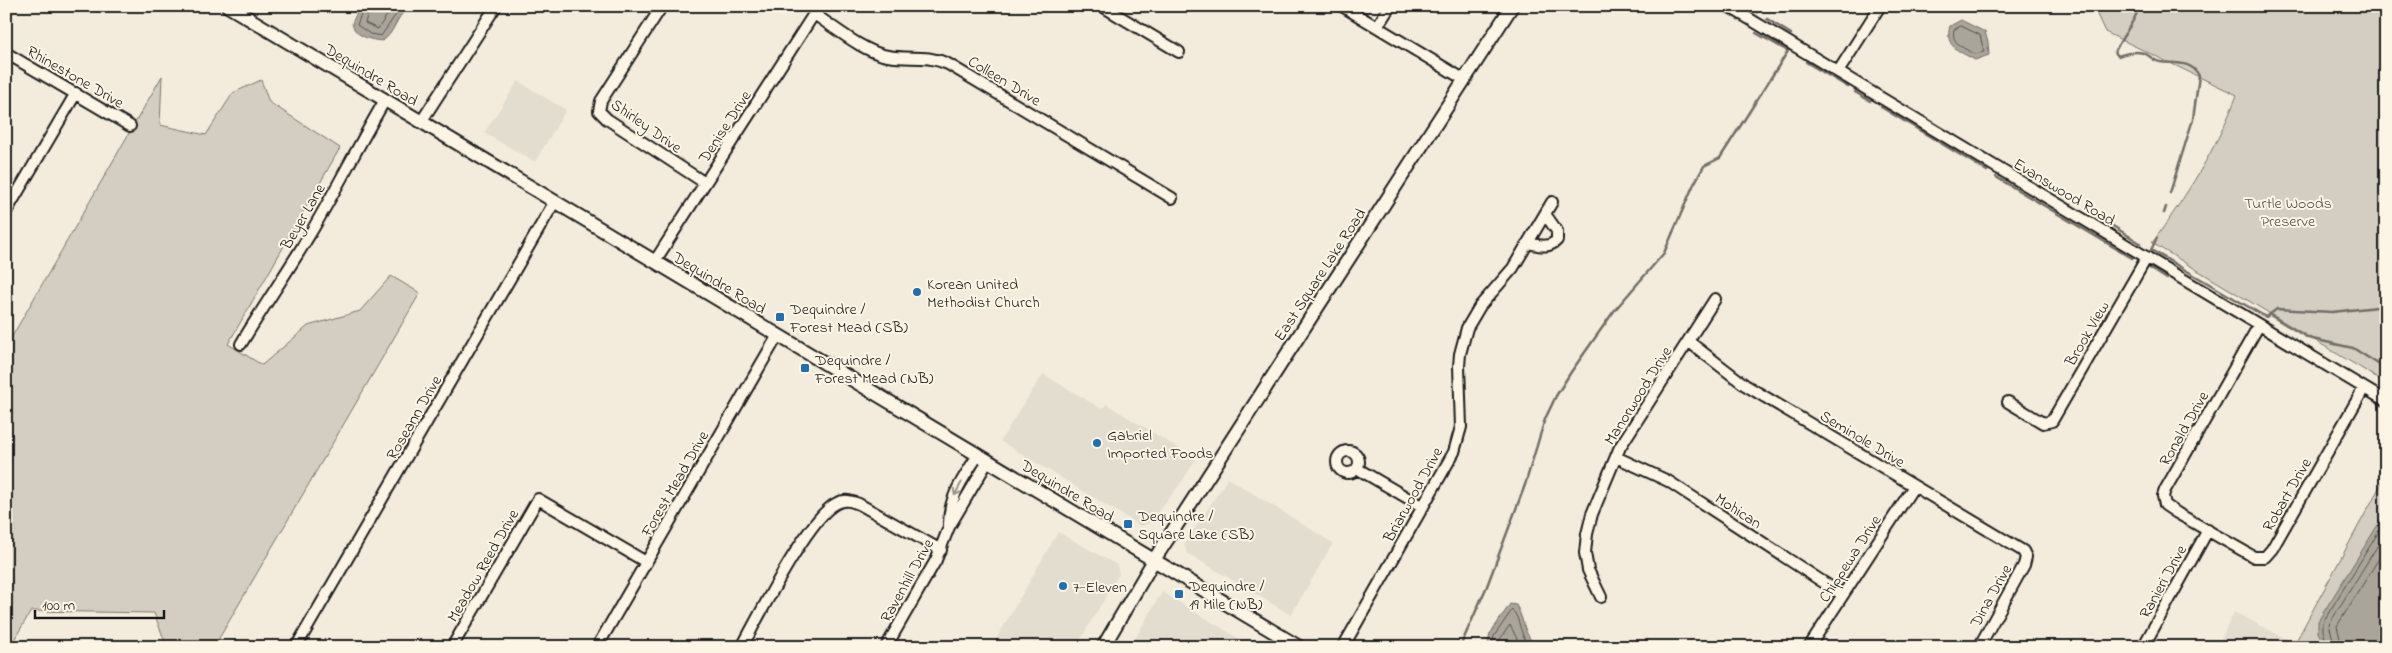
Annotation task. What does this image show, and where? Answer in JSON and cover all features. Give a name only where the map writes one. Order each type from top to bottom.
[{"type":"main road","name":"Dequindre Road","points":[[228,6],[1299,647]]},
{"type":"main road","name":"East Square Lake Road","points":[[1103,647],[1154,560],[1512,6]]},
{"type":"street","points":[[421,122],[496,6]]},
{"type":"street","name":"Shirley Drive","points":[[662,6],[601,101],[599,111],[607,120],[705,183]]},
{"type":"street","points":[[1102,6],[1179,52]]},
{"type":"street","points":[[1342,6],[1465,80]]},
{"type":"street","points":[[1377,27],[1390,6]]},
{"type":"street","name":"Evanswood Road","points":[[1728,6],[2386,401]]},
{"type":"street","points":[[1838,72],[1880,6]]},
{"type":"street","name":"Denise Drive","points":[[655,261],[816,10]]},
{"type":"street","name":"Colleen Drive","points":[[816,10],[880,55],[928,57],[948,64],[1172,198]]},
{"type":"street","name":"Rhinestone Drive","points":[[6,53],[130,126]]},
{"type":"street","points":[[6,212],[76,93]]},
{"type":"street","name":"Beyer Lane","points":[[242,344],[253,321],[274,292],[331,198],[385,100]]},
{"type":"street","name":"Roseann Drive","points":[[296,647],[555,202]]},
{"type":"street","name":"Briarwood Drive","points":[[1343,647],[1447,466],[1458,439],[1462,415],[1460,354],[1467,328],[1480,306],[1509,272],[1552,202]]},
{"type":"street","points":[[1528,243],[1545,246],[1557,240],[1557,231],[1545,214]]},
{"type":"street","name":"Brook View","points":[[2008,402],[2043,423],[2050,423],[2147,257]]},
{"type":"street","name":"Manorwood Drive","points":[[1600,597],[1588,570],[1586,542],[1592,514],[1616,457],[1631,429],[1715,300]]},
{"type":"street","name":"Ronald Drive","points":[[2208,530],[2168,508],[2163,501],[2163,496],[2259,325]]},
{"type":"street","name":"Forest Mead Drive","points":[[597,647],[778,335]]},
{"type":"street","name":"Seminole Drive","points":[[1688,341],[1745,385],[2017,547],[2026,557]]},
{"type":"street","name":"Robart Drive","points":[[2208,530],[2254,557],[2261,558],[2268,554],[2364,388]]},
{"type":"street","name":"Mohican","points":[[1616,457],[1668,481],[1843,595]]},
{"type":"street","name":"Ravenhill Drive","points":[[886,647],[941,550],[949,527],[949,511],[952,500],[983,458]]},
{"type":"street","points":[[1358,469],[1423,507]]},
{"type":"street","name":"Chippewa Drive","points":[[1809,647],[1914,486]]},
{"type":"street","name":"Meadow Reed Drive","points":[[452,647],[538,498],[646,562]]},
{"type":"street","points":[[742,647],[803,540],[826,512],[838,502],[844,500],[859,504],[941,550]]},
{"type":"street","name":"Ranieri Drive","points":[[2144,646],[2208,530]]},
{"type":"street","name":"Dina Drive","points":[[1979,647],[2024,565],[2026,557]]},
{"type":"shaded area","points":[[518,81],[566,110],[535,162],[484,133]]},
{"type":"shaded area","points":[[1043,374],[1102,409],[1106,404],[1196,459],[1181,483],[1149,523],[1141,526],[1000,441]]},
{"type":"shaded area","points":[[1228,478],[1333,543],[1291,615],[1187,553],[1184,545]]},
{"type":"shaded area","points":[[1058,532],[1117,565],[1119,574],[1076,647],[1004,647],[995,641]]},
{"type":"shaded area","points":[[1162,592],[1253,647],[1130,647]]},
{"type":"shaded area","points":[[2234,612],[2295,643],[2301,647],[2217,647]]},
{"type":"green space","name":"Turtle Woods Preserve","points":[[2093,6],[2386,6],[2386,383],[2152,243],[2210,153],[2237,95],[2105,32]]},
{"type":"green space","points":[[162,76],[160,125],[206,135],[233,93],[261,80],[269,102],[340,148],[228,344],[262,365],[308,326],[360,311],[391,276],[420,293],[214,647],[167,647],[154,613],[31,611],[10,647],[6,647],[6,347]]},
{"type":"green space","points":[[2386,475],[2386,647],[2300,647],[2295,643]]},
{"type":"water","points":[[360,6],[406,6],[406,10],[389,35],[382,41],[363,36],[353,27],[352,23]]},
{"type":"water","points":[[1961,20],[1985,32],[1989,55],[1975,60],[1954,48],[1949,39],[1950,26]]},
{"type":"water","points":[[2386,512],[2386,647],[2325,647],[2318,632],[2318,621]]},
{"type":"water","points":[[1510,604],[1516,605],[1527,633],[1539,647],[1487,647],[1490,634]]},
{"type":"waterway","points":[[1746,6],[1757,12]]},
{"type":"waterway","points":[[2139,6],[2136,16],[2115,52],[2118,56],[2139,52],[2146,54],[2154,60],[2187,65],[2192,67],[2199,76],[2193,119],[2170,193]]},
{"type":"waterway","points":[[1767,19],[1791,34]]},
{"type":"waterway","points":[[1460,647],[1487,586],[1525,485],[1545,419],[1556,396],[1614,311],[1664,253],[1693,186],[1704,166],[1720,158],[1788,51],[1756,33]]},
{"type":"waterway","points":[[1806,62],[1848,87]]},
{"type":"waterway","points":[[1855,92],[1870,101]]},
{"type":"waterway","points":[[1881,107],[1987,171]]},
{"type":"waterway","points":[[1996,177],[2132,258]]},
{"type":"waterway","points":[[2164,213],[2166,207]]},
{"type":"waterway","points":[[2100,218],[2140,243]]},
{"type":"waterway","points":[[2157,238],[2151,250],[2266,317],[2277,309],[2332,312],[2386,306]]},
{"type":"waterway","points":[[2148,267],[2167,279]]},
{"type":"waterway","points":[[2270,315],[2308,338],[2353,348],[2386,369]]},
{"type":"place","name":"Korean United Methodist Church","points":[[917,292]]},
{"type":"place","name":"Dequindre / Forest Mead (SB)","points":[[780,317]]},
{"type":"place","name":"Dequindre / Forest Mead (NB)","points":[[805,368]]},
{"type":"place","name":"Gabriel Imported Foods","points":[[1097,443]]},
{"type":"place","name":"Dequindre / Square Lake (SB)","points":[[1128,524]]},
{"type":"place","name":"7-Eleven","points":[[1063,586]]},
{"type":"place","name":"Dequindre / 19 Mile (NB)","points":[[1179,594]]}]
